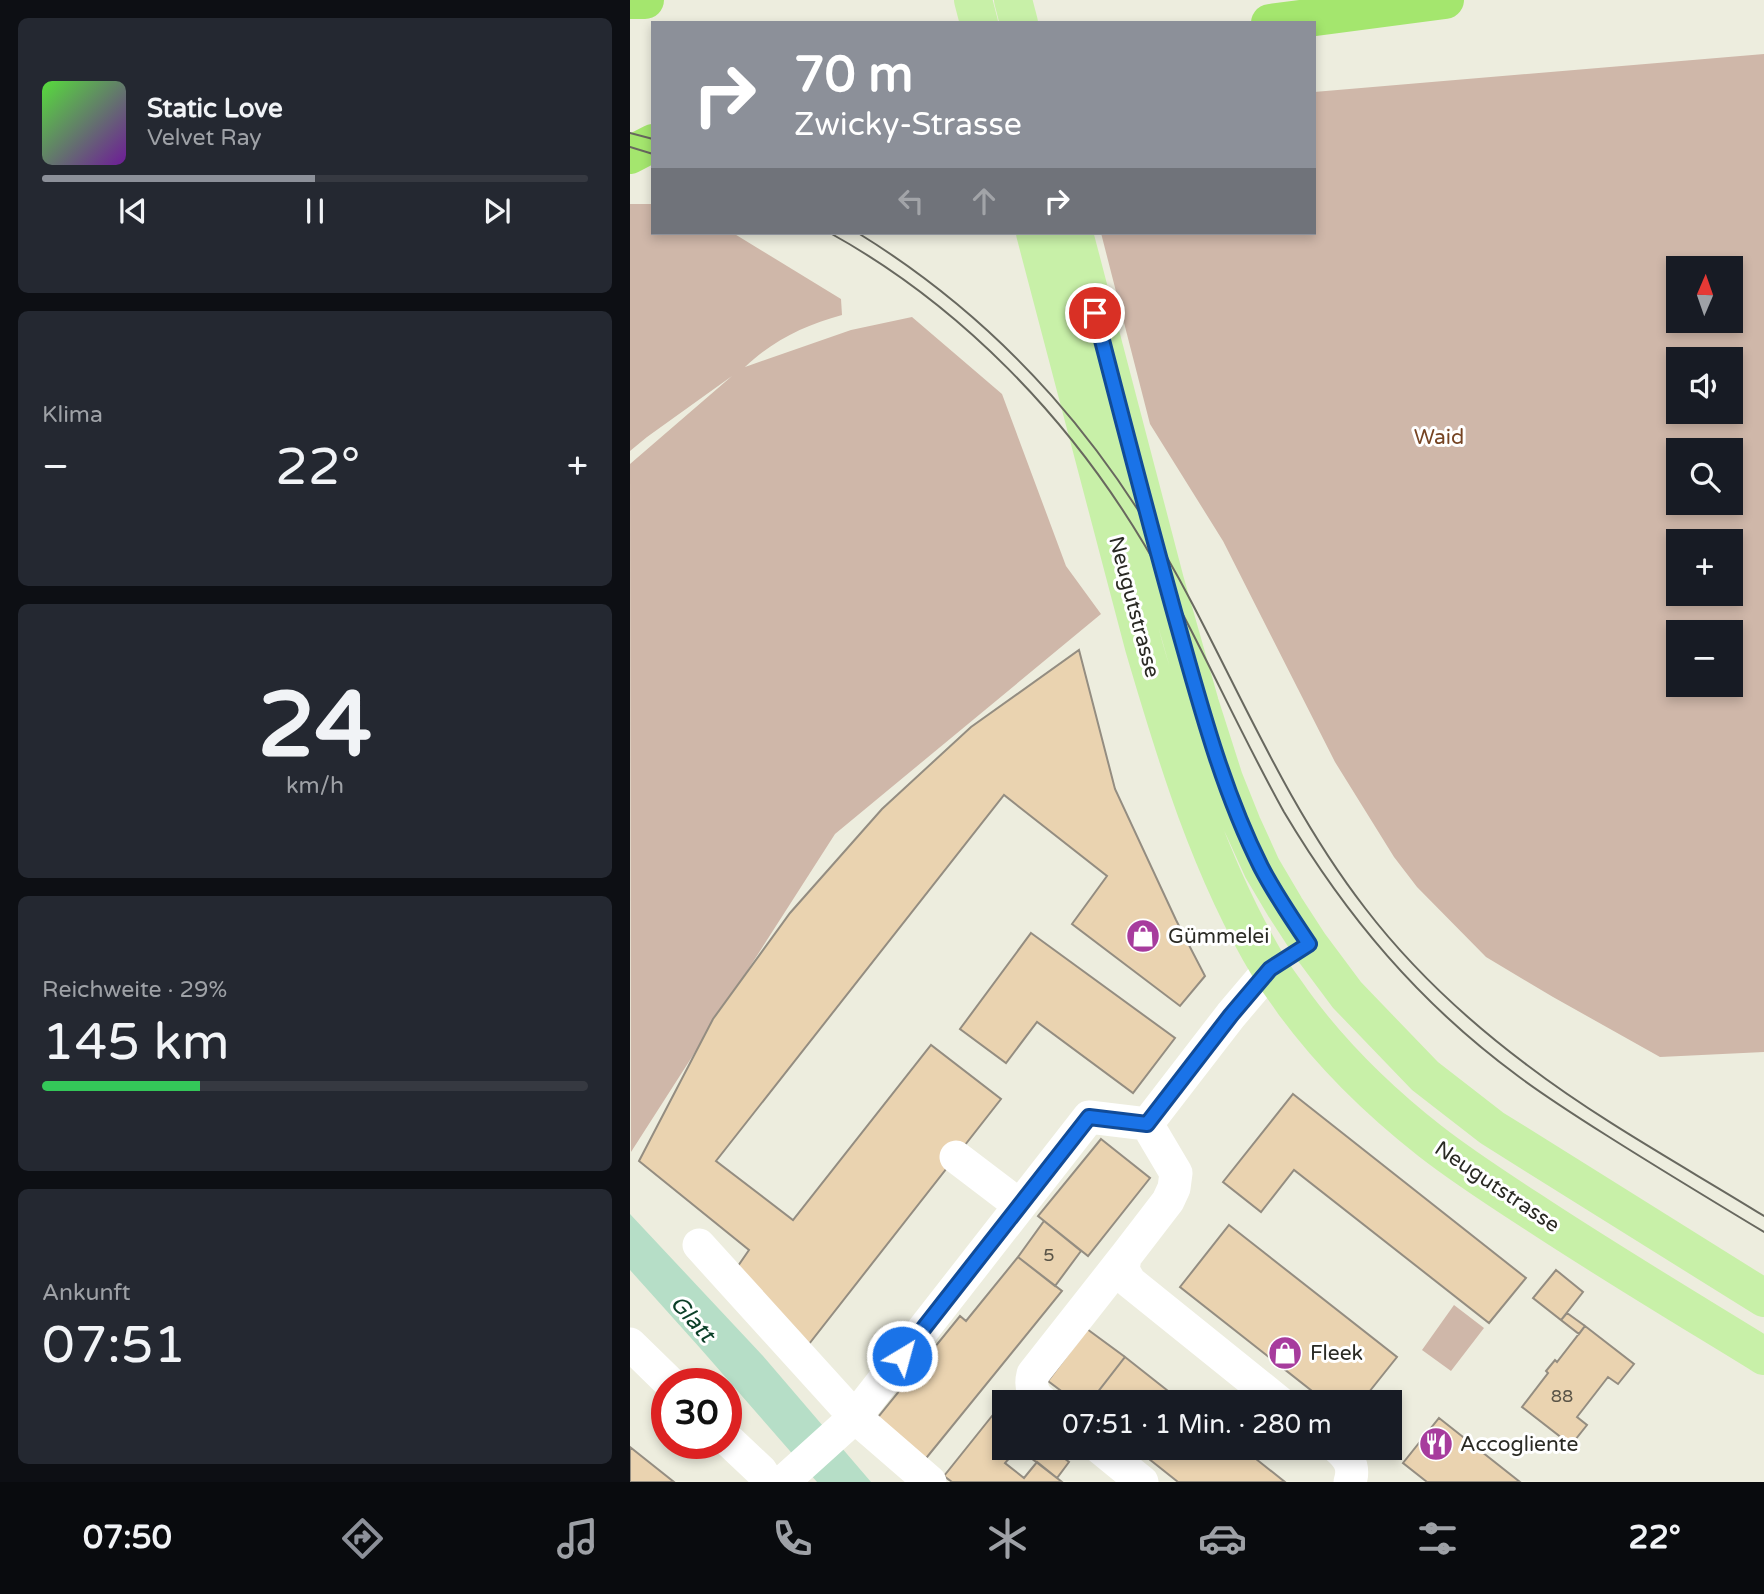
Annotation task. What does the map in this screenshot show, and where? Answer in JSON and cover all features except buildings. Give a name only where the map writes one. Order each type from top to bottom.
[{"type":"highway","points":[[630,1],[645,0]]},
{"type":"highway","points":[[1285,21],[1444,0]]},
{"type":"highway","points":[[630,155],[651,144]]},
{"type":"main road","points":[[973,0],[978,21]]},
{"type":"main road","points":[[1013,0],[1018,21]]},
{"type":"main road","name":"Neugutstrasse","points":[[1036,235],[1164,714],[1207,836],[1247,928],[1270,969],[1311,1026],[1353,1072],[1430,1142],[1586,1248],[1764,1356]]},
{"type":"main road","name":"Neugutstrasse","points":[[1075,235],[1169,593],[1224,779],[1262,868],[1309,944],[1348,995],[1387,1037],[1425,1076],[1457,1101],[1492,1128],[1764,1297]]},
{"type":"main road","points":[[1270,969],[1309,944]]},
{"type":"street","points":[[1147,1124],[1270,969]]},
{"type":"street","points":[[742,1453],[761,1471],[780,1480],[814,1455],[852,1420],[1089,1117],[1147,1124]]},
{"type":"street","points":[[1032,1390],[1033,1374],[1168,1201],[1174,1188],[1175,1173],[1147,1124]]},
{"type":"street","points":[[956,1157],[1019,1205]]},
{"type":"street","points":[[699,1245],[852,1420],[930,1482]]},
{"type":"street","points":[[1125,1257],[1123,1270],[1130,1282],[1264,1390]]},
{"type":"street","points":[[630,1344],[655,1368]]},
{"type":"street","points":[[1115,1460],[1142,1482]]},
{"type":"street","points":[[1348,1460],[1353,1470],[1350,1482]]},
{"type":"green space","name":"Waid","points":[[1764,54],[1764,1052],[1660,1057],[1486,957],[1417,887],[1394,857],[1335,762],[1223,541],[1150,424],[1102,235],[1316,235],[1316,92]]},
{"type":"green space","points":[[630,204],[651,204],[651,235],[736,235],[841,299],[842,315],[790,335],[766,349],[745,367],[851,330],[912,317],[1002,394],[1066,566],[1101,614],[835,834],[631,1152],[630,464],[732,376],[630,451]]},
{"type":"green space","points":[[1454,1305],[1484,1328],[1451,1371],[1422,1350]]},
{"type":"water","name":"Glatt","points":[[630,1214],[763,1356],[871,1482],[817,1482],[742,1396],[742,1368],[717,1368],[630,1270]]},
{"type":"tram line","points":[[630,133],[651,138]]},
{"type":"tram line","points":[[630,147],[651,153]]},
{"type":"tram line","points":[[833,235],[923,294],[966,330],[1046,409],[1081,452],[1114,497],[1163,577],[1284,812],[1333,887],[1387,956],[1448,1019],[1518,1076],[1572,1114],[1764,1232]]},
{"type":"tram line","points":[[861,235],[912,269],[962,308],[1008,350],[1051,395],[1091,443],[1162,548],[1272,760],[1315,836],[1339,873],[1401,952],[1462,1011],[1555,1086],[1764,1216]]},
{"type":"place","name":"Gümmelei","points":[[1143,936]]},
{"type":"place","name":"Fleek","points":[[1285,1353]]},
{"type":"place","name":"Accogliente","points":[[1436,1444]]},
{"type":"route","points":[[902,1356],[1089,1117],[1147,1124],[1270,969],[1309,944],[1262,868],[1224,779],[1165,581],[1095,313]]}]
